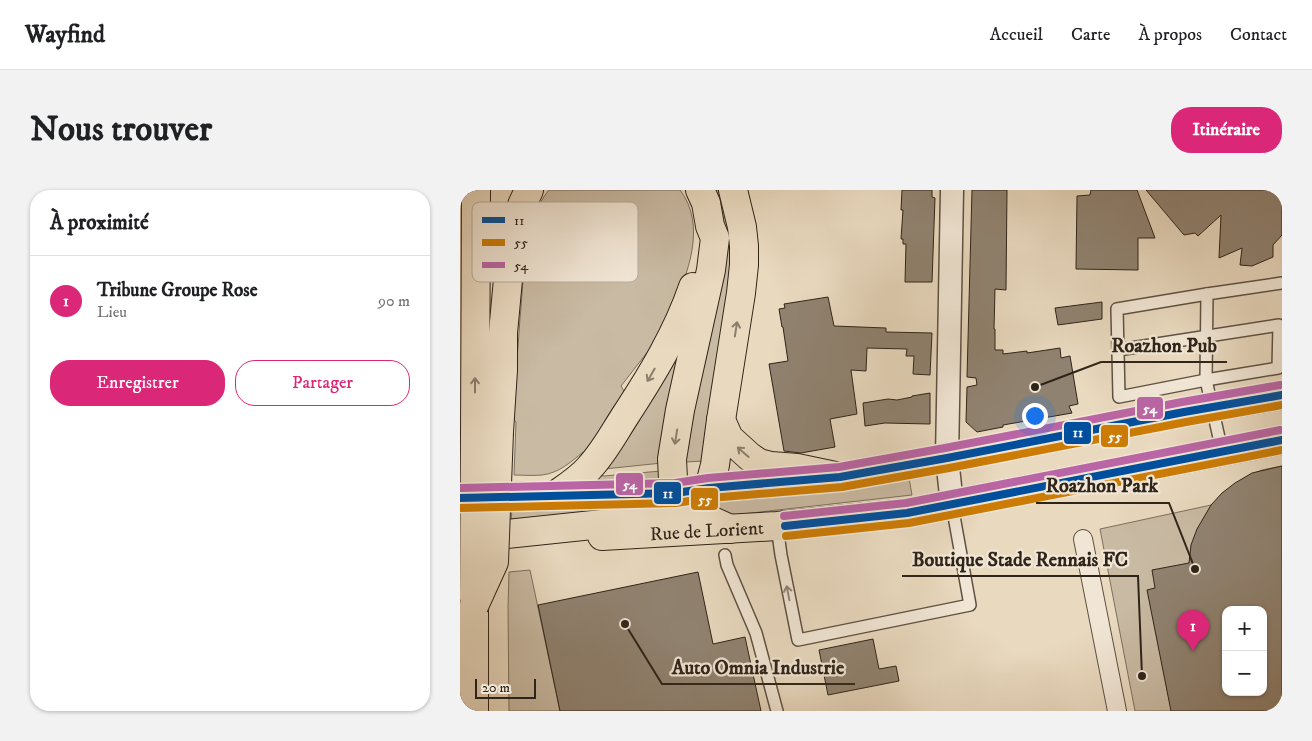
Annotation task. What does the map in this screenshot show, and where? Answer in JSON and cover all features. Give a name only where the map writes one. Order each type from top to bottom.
[{"type":"main road","points":[[524,202],[530,190]]},
{"type":"main road","points":[[700,190],[706,203],[714,238],[711,270],[680,410],[672,459],[673,480],[682,499],[706,518],[727,542]]},
{"type":"main road","points":[[460,541],[640,520],[682,499],[700,499],[709,488],[715,465],[744,265],[742,227],[732,190]]},
{"type":"main road","points":[[554,496],[592,466],[621,424],[664,352],[692,292],[700,266],[704,238],[710,226]]},
{"type":"main road","points":[[474,711],[474,606],[494,562],[480,282]]},
{"type":"main road","points":[[487,433],[503,370],[503,333],[508,282]]},
{"type":"main road","points":[[709,488],[840,477],[1282,395]]},
{"type":"main road","points":[[721,420],[729,438],[744,453],[759,463],[797,468],[840,477]]},
{"type":"main road","name":"Rue de Lorient","points":[[460,541],[727,542],[778,526],[907,513],[1282,440]]},
{"type":"main road","name":"Rue de Lorient","points":[[460,498],[554,496],[682,499]]},
{"type":"street","points":[[952,190],[947,458],[952,504]]},
{"type":"street","points":[[1083,538],[1117,711]]},
{"type":"lane","points":[[1118,350],[1279,326],[1278,368],[1119,397],[1117,309],[1282,283]]},
{"type":"lane","points":[[1207,294],[1206,380],[1222,451]]},
{"type":"lane","points":[[778,526],[781,555],[798,640],[970,605],[952,504]]},
{"type":"lane","points":[[727,542],[727,565],[756,633],[777,711]]},
{"type":"shaded area","points":[[549,190],[680,190],[688,204],[694,234],[688,266],[664,325],[649,350],[621,386],[626,395],[586,454],[583,452],[564,466],[548,474],[514,475],[516,422],[512,417],[523,282],[638,282],[638,202],[541,202]]},
{"type":"shaded area","points":[[716,190],[721,190],[727,205],[734,261],[704,461],[685,462],[724,228],[722,209]]},
{"type":"shaded area","points":[[676,358],[678,358],[662,463],[604,469]]},
{"type":"shaded area","points":[[1282,466],[1282,711],[1135,711],[1100,529],[1211,505],[1250,475],[1262,470]]},
{"type":"shaded area","points":[[661,471],[659,479],[598,479],[599,475]]},
{"type":"shaded area","points":[[909,478],[912,495],[733,515],[711,507],[713,502],[768,498]]},
{"type":"shaded area","points":[[512,507],[642,508],[511,523]]},
{"type":"shaded area","points":[[530,570],[560,711],[509,711],[509,572]]},
{"type":"building","points":[[902,190],[932,190],[932,197],[935,198],[932,282],[905,282],[906,244],[903,244],[903,239],[901,239]]},
{"type":"building","points":[[972,190],[1007,190],[1006,290],[995,289],[995,350],[1003,350],[1003,354],[1027,351],[1027,353],[1060,348],[1061,358],[1070,356],[1078,404],[1069,406],[1072,413],[1003,425],[1003,427],[977,432],[966,422],[967,387],[977,385],[976,378],[967,377]]},
{"type":"building","points":[[1091,190],[1137,190],[1155,238],[1138,238],[1138,270],[1076,269],[1077,196],[1090,195]]},
{"type":"building","points":[[1146,190],[1282,190],[1282,235],[1273,245],[1273,257],[1252,266],[1240,265],[1242,248],[1219,258],[1221,215],[1198,236],[1195,233],[1184,235]]},
{"type":"building","points":[[828,297],[834,326],[886,328],[886,332],[932,333],[930,375],[913,374],[914,356],[906,356],[907,349],[867,348],[866,371],[851,370],[857,414],[830,419],[835,447],[801,453],[784,451],[769,364],[788,361],[779,309],[785,308],[784,304]]},
{"type":"building","points":[[1102,302],[1102,319],[1058,325],[1055,308]]},
{"type":"building","points":[[930,393],[930,424],[885,423],[865,426],[863,403],[888,399],[897,400]]},
{"type":"building","points":[[1282,466],[1282,711],[1171,711],[1147,590],[1155,588],[1152,570],[1189,563],[1191,545],[1197,529],[1211,505],[1235,483],[1252,473]]},
{"type":"building","points":[[698,572],[713,644],[745,637],[761,711],[560,711],[538,605]]},
{"type":"building","points":[[873,639],[879,669],[896,666],[899,681],[828,695],[819,650]]},
{"type":"transit line","name":"54","points":[[460,488],[675,483],[708,478],[839,467],[1280,385]]},
{"type":"transit line","name":"11","points":[[460,498],[676,493],[709,488],[840,477],[1282,395]]},
{"type":"transit line","name":"55","points":[[460,508],[676,503],[710,498],[842,487],[1282,405]]},
{"type":"transit line","name":"54","points":[[784,516],[906,503],[1280,430]]},
{"type":"transit line","name":"11","points":[[785,526],[907,513],[1282,440]]},
{"type":"transit line","name":"55","points":[[786,536],[909,523],[1282,450]]},
{"type":"place","name":"Roazhon Pub","points":[[1035,387]]},
{"type":"place","name":"Roazhon Park","points":[[1195,569]]},
{"type":"place","name":"Auto Omnia Industrie","points":[[625,624]]},
{"type":"place","name":"Tribune Groupe Rose","points":[[1193,651]]},
{"type":"place","name":"Boutique Stade Rennais FC","points":[[1142,676]]}]
